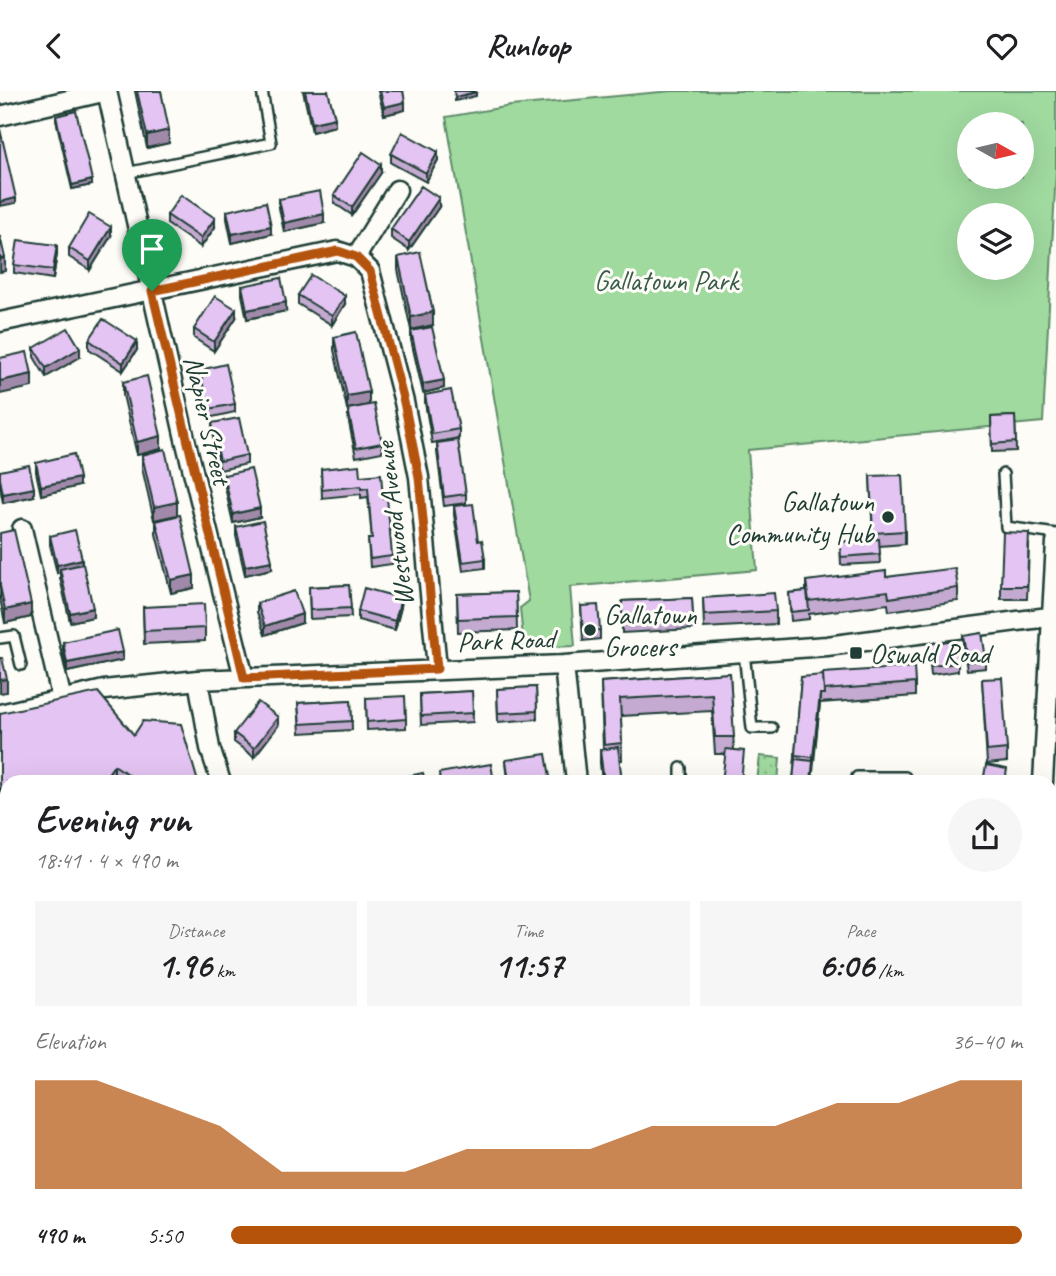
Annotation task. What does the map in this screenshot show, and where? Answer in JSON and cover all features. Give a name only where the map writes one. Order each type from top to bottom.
[{"type":"street","points":[[0,116],[107,91]]},
{"type":"street","name":"Napier Street","points":[[107,91],[244,678]]},
{"type":"street","points":[[0,322],[338,251],[356,257],[397,190]]},
{"type":"street","name":"Westwood Avenue","points":[[356,257],[370,271],[407,415],[419,477],[437,669]]},
{"type":"street","points":[[22,529],[62,700]]},
{"type":"street","points":[[1044,775],[1055,616],[1056,542]]},
{"type":"street","name":"Park Road","points":[[0,714],[104,690],[198,680],[564,665],[827,646],[1055,616]]},
{"type":"street","points":[[564,665],[575,775]]},
{"type":"street","points":[[198,680],[210,748],[219,775]]},
{"type":"lane","points":[[126,173],[271,143],[262,91]]},
{"type":"lane","points":[[1003,474],[1006,527],[1056,534]]},
{"type":"lane","points":[[0,638],[14,636],[21,665]]},
{"type":"lane","points":[[744,652],[752,728],[772,728]]},
{"type":"lane","points":[[681,768],[681,775]]},
{"type":"green space","name":"Gallatown Park","points":[[671,91],[1056,91],[1056,171],[1043,422],[748,450],[757,570],[570,587],[575,646],[524,648],[520,608],[529,601],[446,117],[511,106]]},
{"type":"green space","points":[[760,756],[780,758],[779,775],[758,775]]},
{"type":"building","points":[[137,91],[161,91],[169,130],[147,135]]},
{"type":"building","points":[[305,91],[328,91],[335,118],[312,123]]},
{"type":"building","points":[[380,91],[403,91],[405,102],[384,107]]},
{"type":"building","points":[[454,91],[475,91],[476,92],[455,97]]},
{"type":"building","points":[[76,111],[92,180],[72,185],[56,116]]},
{"type":"building","points":[[0,129],[16,198],[0,202]]},
{"type":"building","points":[[402,132],[438,152],[426,173],[391,154]]},
{"type":"building","points":[[363,152],[381,164],[352,207],[334,195]]},
{"type":"building","points":[[421,186],[439,198],[409,242],[391,229]]},
{"type":"building","points":[[320,191],[324,214],[284,223],[279,199]]},
{"type":"building","points":[[181,195],[215,218],[201,238],[167,215]]},
{"type":"building","points":[[266,202],[271,226],[232,234],[227,211]]},
{"type":"building","points":[[89,214],[111,227],[90,261],[69,248]]},
{"type":"building","points":[[0,236],[5,258],[0,259]]},
{"type":"building","points":[[18,240],[57,245],[53,270],[14,265]]},
{"type":"building","points":[[420,252],[433,312],[411,317],[398,257]]},
{"type":"building","points":[[311,275],[345,296],[332,316],[298,295]]},
{"type":"building","points":[[281,278],[286,302],[247,310],[242,286]]},
{"type":"building","points":[[215,296],[236,309],[214,342],[194,329]]},
{"type":"building","points":[[103,319],[137,341],[123,363],[89,340]]},
{"type":"building","points":[[432,327],[444,380],[423,384],[411,331]]},
{"type":"building","points":[[68,328],[80,348],[46,368],[34,348]]},
{"type":"building","points":[[356,332],[369,392],[347,396],[334,337]]},
{"type":"building","points":[[27,352],[32,374],[0,381],[0,358]]},
{"type":"building","points":[[226,364],[235,404],[208,409],[200,370]]},
{"type":"building","points":[[147,376],[161,436],[137,442],[123,382]]},
{"type":"building","points":[[451,390],[459,429],[432,434],[425,395]]},
{"type":"building","points":[[374,404],[382,443],[356,448],[348,409]]},
{"type":"building","points":[[1015,416],[1016,442],[992,444],[991,417]]},
{"type":"building","points":[[239,418],[247,455],[220,461],[212,423]]},
{"type":"building","points":[[458,440],[466,494],[444,497],[437,443]]},
{"type":"building","points":[[165,449],[177,502],[154,507],[142,455]]},
{"type":"building","points":[[74,454],[79,478],[41,486],[36,463]]},
{"type":"building","points":[[29,465],[34,488],[3,494],[0,471]]},
{"type":"building","points":[[359,465],[360,476],[381,474],[383,498],[387,497],[392,556],[370,559],[368,539],[372,539],[368,488],[361,489],[361,486],[322,490],[321,469]]},
{"type":"building","points":[[251,469],[260,508],[233,514],[224,475]]},
{"type":"building","name":"Gallatown Community Hub","points":[[902,475],[905,531],[873,533],[870,476]]},
{"type":"building","points":[[473,504],[478,541],[482,540],[485,559],[463,562],[454,506]]},
{"type":"building","points":[[180,515],[194,575],[171,580],[156,521]]},
{"type":"building","points":[[263,521],[272,561],[245,566],[236,527]]},
{"type":"building","points":[[14,530],[31,604],[5,610],[0,586],[0,533]]},
{"type":"building","points":[[75,530],[82,559],[57,565],[50,536]]},
{"type":"building","points":[[1003,532],[1029,533],[1027,586],[1001,586]]},
{"type":"building","points":[[879,539],[880,554],[841,557],[840,542]]},
{"type":"building","points":[[83,564],[93,608],[70,613],[60,569]]},
{"type":"building","points":[[955,568],[958,588],[889,598],[888,591],[809,601],[806,581],[886,571],[886,577]]},
{"type":"building","points":[[349,585],[351,608],[310,610],[309,587]]},
{"type":"building","points":[[364,588],[401,598],[395,621],[358,611]]},
{"type":"building","points":[[294,591],[302,614],[265,626],[257,603]]},
{"type":"building","points":[[807,591],[809,610],[791,612],[789,593]]},
{"type":"building","points":[[516,592],[517,617],[458,619],[457,594]]},
{"type":"building","points":[[774,593],[776,611],[704,615],[703,598]]},
{"type":"building","points":[[692,598],[693,616],[622,620],[622,601]]},
{"type":"building","points":[[204,604],[205,628],[144,631],[143,607]]},
{"type":"building","points":[[598,605],[600,630],[583,632],[581,606]]},
{"type":"building","points":[[118,630],[123,652],[67,663],[63,642]]},
{"type":"building","points":[[982,633],[986,659],[967,662],[963,636]]},
{"type":"building","points":[[955,640],[958,663],[931,666],[928,644]]},
{"type":"building","points":[[2,658],[7,679],[0,680]]},
{"type":"building","points":[[914,667],[915,683],[824,690],[823,673]]},
{"type":"building","points":[[730,673],[734,737],[715,737],[712,694],[620,699],[622,743],[604,745],[601,682]]},
{"type":"building","points":[[823,675],[824,694],[820,694],[813,757],[795,755],[801,677]]},
{"type":"building","points":[[1002,678],[1007,749],[987,751],[982,679]]},
{"type":"building","points":[[536,687],[537,711],[498,713],[497,689]]},
{"type":"building","points":[[472,691],[473,713],[421,716],[420,694]]},
{"type":"building","points":[[98,692],[134,735],[143,721],[181,724],[196,775],[129,775],[114,765],[107,775],[0,775],[0,713]]},
{"type":"building","points":[[405,696],[406,719],[367,722],[366,698]]},
{"type":"building","points":[[351,700],[352,721],[300,724],[298,703]]},
{"type":"building","points":[[258,702],[278,717],[254,748],[234,733]]},
{"type":"building","points":[[618,747],[621,775],[603,775],[600,750]]},
{"type":"building","points":[[726,749],[744,751],[742,775],[723,775]]},
{"type":"building","points":[[546,754],[550,775],[508,775],[506,760]]},
{"type":"building","points":[[795,759],[813,761],[812,775],[794,775]]},
{"type":"building","points":[[491,764],[493,775],[439,775]]},
{"type":"building","points":[[986,765],[1007,769],[1006,775],[984,775]]},
{"type":"place","name":"Gallatown Community Hub","points":[[888,517]]},
{"type":"place","name":"Gallatown Grocers","points":[[590,630]]},
{"type":"place","name":"Oswald Road","points":[[856,653]]},
{"type":"route","points":[[338,251],[356,257],[370,271],[404,402],[419,477],[437,669],[244,678],[185,439],[152,291],[338,251]]}]
